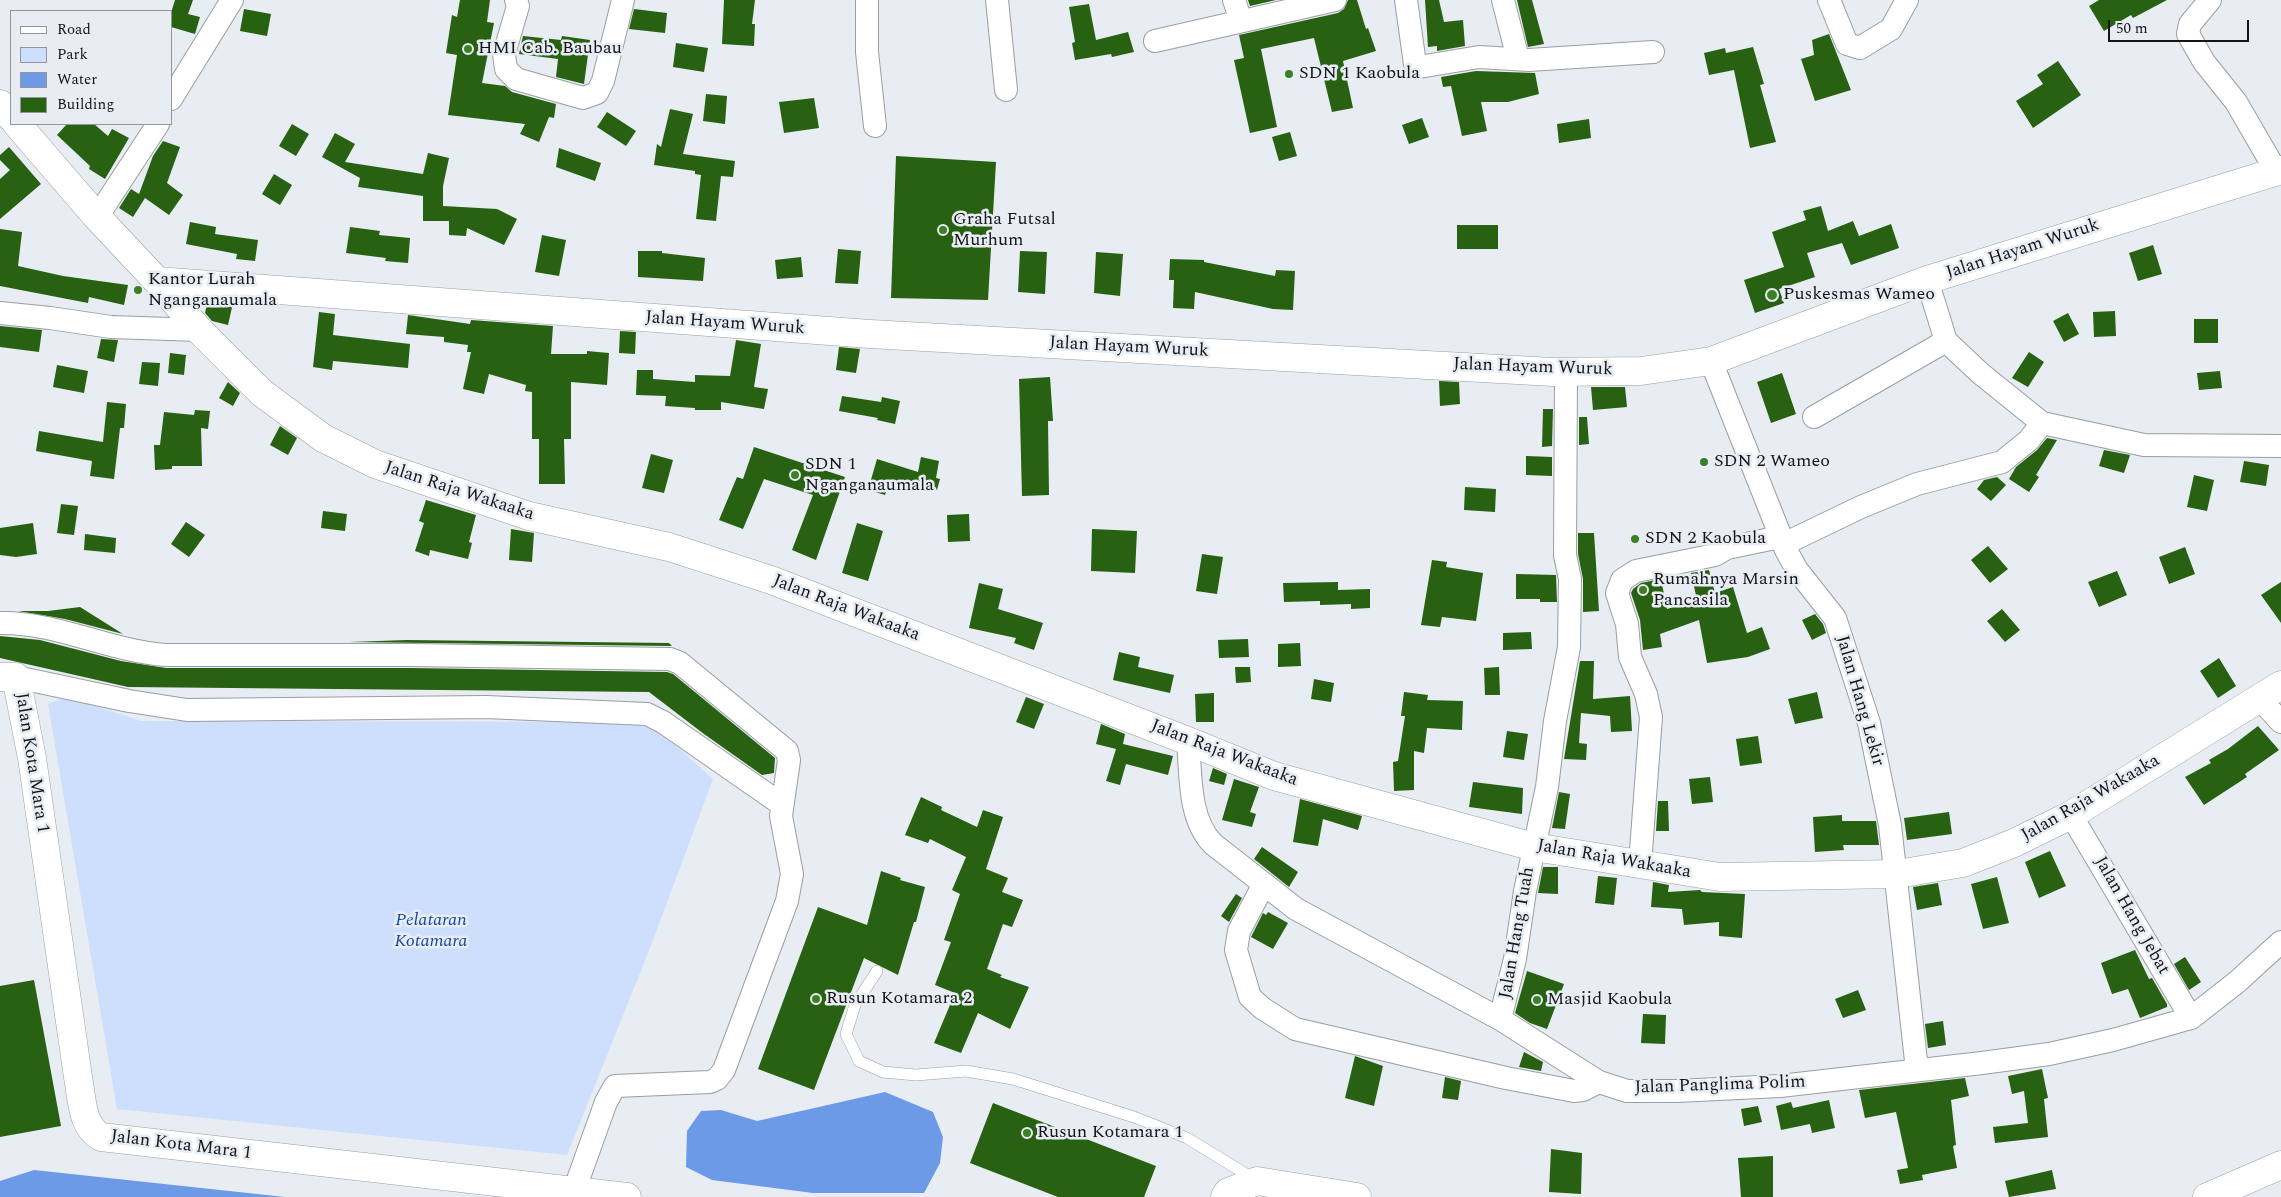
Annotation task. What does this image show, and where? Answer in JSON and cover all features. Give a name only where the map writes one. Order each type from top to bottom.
[{"type":"street","points":[[172,97],[232,0]]},
{"type":"street","points":[[516,0],[518,6],[504,54],[506,69],[516,79],[583,98],[597,93],[603,81],[623,0]]},
{"type":"street","points":[[867,0],[868,52],[875,126]]},
{"type":"street","points":[[997,0],[1006,90]]},
{"type":"street","points":[[1155,41],[1238,10],[1335,0]]},
{"type":"street","points":[[1406,0],[1415,64],[1419,67],[1479,57],[1518,59],[1654,52]]},
{"type":"street","points":[[1503,0],[1518,59]]},
{"type":"street","points":[[1829,0],[1847,44],[1860,48],[1891,29],[1904,10],[1907,0]]},
{"type":"street","points":[[2210,0],[2190,24],[2188,34],[2204,62],[2236,102],[2279,170]]},
{"type":"street","points":[[0,104],[10,116]]},
{"type":"street","points":[[18,125],[97,217],[157,281]]},
{"type":"street","points":[[97,217],[157,125]]},
{"type":"street","name":"Jalan Hayam Wuruk","points":[[157,281],[870,334],[1566,372],[1640,371],[1711,361],[1927,280],[2279,170]]},
{"type":"street","points":[[1927,280],[1946,341],[1980,373],[2042,423],[2144,445],[2249,444],[2281,446]]},
{"type":"street","name":"Jalan Raja Wakaaka","points":[[157,281],[199,330],[262,393],[323,438],[375,464],[528,516],[669,548],[771,580],[1274,776],[1534,846],[1720,877],[1897,874],[1963,863],[2014,844],[2072,815],[2270,692]]},
{"type":"street","points":[[0,313],[112,327],[199,330]]},
{"type":"street","points":[[1814,417],[1946,341]]},
{"type":"street","name":"Jalan Hang Lekir","points":[[1711,361],[1782,541],[1797,570],[1835,618],[1869,723],[1890,825],[1897,874],[1917,1070]]},
{"type":"street","name":"Jalan Hang Tuah","points":[[1500,1019],[1516,959],[1534,846],[1547,787],[1555,721],[1569,647],[1570,579],[1565,555],[1566,372]]},
{"type":"street","points":[[1640,864],[1651,718],[1646,694],[1630,657],[1627,624],[1617,593],[1622,580],[1636,571],[1715,555],[1727,548],[1782,541],[1917,484],[2002,462],[2029,440],[2042,423]]},
{"type":"street","points":[[0,623],[23,622],[141,653],[166,655],[410,654],[670,659],[680,663],[787,751],[789,760],[782,804],[782,825],[792,874],[787,901],[724,1070],[718,1079],[710,1082],[615,1086],[606,1102],[574,1191]]},
{"type":"street","points":[[8,677],[129,701],[187,710],[486,707],[646,714],[663,722],[782,804]]},
{"type":"street","name":"Jalan Kota Mara 1","points":[[8,677],[33,768],[78,1077],[86,1122],[93,1132],[111,1138],[627,1197]]},
{"type":"street","points":[[2270,692],[2281,722]]},
{"type":"street","name":"Jalan Panglima Polim","points":[[1188,741],[1196,819],[1205,836],[1264,884],[1296,909],[1500,1019],[1599,1082],[1627,1091],[1677,1092],[1780,1086],[2049,1054],[2113,1040],[2191,1018],[2237,982],[2281,942]]},
{"type":"street","name":"Jalan Hang Jebat","points":[[2072,815],[2191,1018]]},
{"type":"street","points":[[1264,884],[1239,932],[1236,950],[1250,996],[1262,1008],[1295,1029],[1506,1078],[1574,1090],[1583,1090],[1599,1082]]},
{"type":"street","points":[[2207,1197],[2281,1166]]},
{"type":"street","points":[[1225,1197],[1228,1192],[1257,1181],[1356,1197]]},
{"type":"lane","points":[[876,971],[855,1005],[846,1034],[859,1061],[883,1072],[916,1074],[966,1071],[1012,1079],[1134,1117],[1187,1138],[1257,1181]]},
{"type":"green space","name":"Pelataran Kotamara","points":[[67,697],[141,721],[637,722],[656,728],[713,779],[650,948],[567,1155],[117,1109],[48,704]]},
{"type":"water","points":[[885,1092],[933,1112],[943,1137],[940,1163],[924,1193],[813,1193],[712,1180],[686,1167],[687,1131],[701,1111],[721,1110],[757,1121]]},
{"type":"water","points":[[34,1170],[285,1197],[0,1197],[0,1181]]},
{"type":"building","points":[[175,0],[193,0],[188,14],[200,17],[195,34],[172,27],[172,10]]},
{"type":"building","points":[[460,0],[490,0],[487,22],[494,23],[482,83],[505,86],[512,92],[556,104],[554,118],[549,117],[539,142],[520,134],[525,124],[448,115],[457,55],[446,53],[452,15],[457,17]]},
{"type":"building","points":[[724,0],[755,0],[752,24],[755,24],[754,46],[722,44]]},
{"type":"building","points":[[1248,0],[1276,0],[1250,6]]},
{"type":"building","points":[[1348,0],[1357,0],[1366,29],[1368,28],[1376,51],[1343,61],[1353,108],[1332,112],[1314,38],[1261,49],[1277,127],[1250,133],[1234,60],[1244,58],[1239,35],[1338,13],[1344,9]]},
{"type":"building","points":[[1425,0],[1439,0],[1444,22],[1463,20],[1465,46],[1437,51],[1437,46],[1428,47]]},
{"type":"building","points":[[1517,0],[1532,0],[1544,44],[1528,47]]},
{"type":"building","points":[[2099,0],[2167,0],[2133,18],[2131,15],[2104,31],[2089,6]]},
{"type":"building","points":[[1089,4],[1096,40],[1128,32],[1134,52],[1112,57],[1111,54],[1075,60],[1072,43],[1075,42],[1069,7]]},
{"type":"building","points":[[244,9],[271,14],[267,36],[240,31]]},
{"type":"building","points":[[634,9],[667,13],[665,33],[629,29]]},
{"type":"building","points":[[1829,34],[1851,90],[1815,101],[1801,59],[1814,55],[1812,40]]},
{"type":"building","points":[[523,36],[561,40],[562,36],[590,40],[584,84],[556,77],[558,59],[519,54]]},
{"type":"building","points":[[676,43],[708,48],[704,72],[673,67]]},
{"type":"building","points":[[1753,47],[1764,84],[1760,85],[1776,142],[1750,148],[1734,70],[1709,75],[1704,53],[1725,48],[1726,53]]},
{"type":"building","points":[[2058,61],[2081,95],[2033,128],[2016,101],[2043,84],[2037,75]]},
{"type":"building","points":[[1476,71],[1535,73],[1539,94],[1508,102],[1481,102],[1487,131],[1462,136],[1451,86],[1443,87],[1441,77]]},
{"type":"building","points":[[706,94],[727,96],[725,124],[703,121]]},
{"type":"building","points":[[814,98],[819,128],[784,133],[779,102]]},
{"type":"building","points":[[670,109],[693,114],[683,154],[735,161],[733,177],[721,176],[716,221],[696,219],[701,175],[695,174],[695,171],[654,165],[657,144],[661,147]]},
{"type":"building","points":[[607,112],[636,131],[626,146],[597,127]]},
{"type":"building","points":[[1422,118],[1429,137],[1409,144],[1402,125]]},
{"type":"building","points":[[1589,119],[1591,138],[1559,143],[1557,124]]},
{"type":"building","points":[[292,124],[309,134],[296,156],[279,146]]},
{"type":"building","points":[[66,125],[95,125],[108,136],[112,129],[129,138],[105,179],[89,169],[90,166],[57,135]]},
{"type":"building","points":[[1290,132],[1297,156],[1279,161],[1272,137]]},
{"type":"building","points":[[335,133],[355,144],[345,162],[423,174],[428,153],[449,158],[443,186],[443,206],[497,209],[517,219],[504,245],[467,228],[466,236],[449,235],[449,221],[423,221],[423,196],[358,187],[360,178],[322,157]]},
{"type":"building","points":[[163,141],[180,147],[167,183],[183,195],[169,215],[145,198],[133,217],[119,208],[131,189],[139,194],[153,156]]},
{"type":"building","points":[[9,147],[41,184],[0,219],[0,179],[10,170],[0,160],[0,155]]},
{"type":"building","points":[[559,148],[601,163],[595,181],[556,167]]},
{"type":"building","name":"Graha Futsal Murhum","points":[[896,156],[996,162],[988,300],[891,298]]},
{"type":"building","points":[[274,174],[292,185],[280,205],[262,194]]},
{"type":"building","points":[[1821,206],[1828,231],[1853,221],[1859,236],[1891,224],[1899,248],[1851,265],[1842,243],[1807,253],[1815,277],[1779,289],[1784,303],[1755,313],[1744,280],[1784,267],[1772,232],[1806,220],[1803,211]]},
{"type":"building","points":[[190,222],[216,227],[215,234],[258,240],[255,261],[236,259],[237,254],[186,244]]},
{"type":"building","points":[[1457,225],[1498,225],[1498,249],[1457,249]]},
{"type":"building","points":[[350,227],[380,231],[379,235],[410,238],[408,263],[385,261],[386,258],[346,253]]},
{"type":"building","points":[[0,229],[22,232],[18,266],[63,276],[128,285],[124,305],[89,297],[88,303],[0,286]]},
{"type":"building","points":[[542,235],[566,240],[559,276],[535,272]]},
{"type":"building","points":[[2153,245],[2162,274],[2138,281],[2129,253]]},
{"type":"building","points":[[838,249],[861,251],[858,284],[835,283]]},
{"type":"building","points":[[638,251],[662,251],[662,253],[705,258],[703,281],[638,277]]},
{"type":"building","points":[[1020,251],[1047,252],[1045,294],[1018,292]]},
{"type":"building","points":[[1096,252],[1123,254],[1120,296],[1094,293]]},
{"type":"building","points":[[801,257],[803,277],[777,279],[775,260]]},
{"type":"building","points":[[1170,259],[1204,260],[1204,262],[1275,276],[1276,270],[1295,271],[1293,310],[1273,309],[1195,292],[1194,309],[1173,308],[1174,280],[1169,280]]},
{"type":"building","points":[[208,300],[233,303],[228,325],[212,321],[205,313]]},
{"type":"building","points":[[2115,311],[2116,336],[2094,337],[2093,312]]},
{"type":"building","points":[[319,312],[335,314],[333,335],[410,344],[408,368],[333,361],[332,370],[313,367]]},
{"type":"building","points":[[2068,313],[2079,334],[2064,342],[2053,321]]},
{"type":"building","points":[[408,315],[470,324],[471,320],[553,326],[551,354],[587,354],[587,351],[609,353],[607,385],[571,382],[571,439],[564,439],[565,484],[539,484],[539,439],[532,439],[532,392],[525,391],[526,385],[489,374],[484,394],[463,389],[471,352],[467,352],[468,345],[444,342],[444,337],[406,334]]},
{"type":"building","points":[[2194,319],[2218,319],[2218,343],[2194,343]]},
{"type":"building","points":[[0,326],[42,330],[39,352],[0,347]]},
{"type":"building","points":[[620,331],[636,332],[635,354],[619,353]]},
{"type":"building","points":[[101,339],[118,340],[114,362],[97,358]]},
{"type":"building","points":[[736,340],[761,344],[754,387],[768,389],[764,409],[721,402],[721,410],[695,410],[695,408],[665,406],[666,396],[636,395],[637,370],[653,370],[653,379],[695,382],[695,375],[730,376]]},
{"type":"building","points":[[839,347],[860,349],[856,373],[836,370]]},
{"type":"building","points":[[2029,352],[2044,362],[2028,387],[2012,378]]},
{"type":"building","points":[[170,353],[186,355],[184,375],[168,373]]},
{"type":"building","points":[[142,362],[160,363],[158,386],[139,384]]},
{"type":"building","points":[[57,365],[88,371],[84,393],[53,387]]},
{"type":"building","points":[[2220,371],[2222,388],[2199,390],[2197,373]]},
{"type":"building","points":[[1782,373],[1796,414],[1771,423],[1757,382]]},
{"type":"building","points":[[1050,377],[1053,421],[1048,421],[1049,495],[1022,496],[1019,379]]},
{"type":"building","points":[[1439,381],[1459,382],[1460,404],[1440,406]]},
{"type":"building","points":[[228,382],[240,393],[233,406],[219,398]]},
{"type":"building","points":[[1591,387],[1625,387],[1627,407],[1593,410]]},
{"type":"building","points":[[842,396],[881,402],[882,397],[900,401],[895,424],[877,420],[878,418],[839,411]]},
{"type":"building","points":[[107,402],[126,404],[124,428],[120,428],[114,479],[90,476],[92,461],[36,451],[39,431],[103,442]]},
{"type":"building","points":[[1543,409],[1553,409],[1552,446],[1542,447]]},
{"type":"building","points":[[195,410],[210,411],[208,429],[201,428],[202,466],[172,466],[172,469],[155,470],[154,445],[160,445],[164,412],[194,415]]},
{"type":"building","points":[[1579,417],[1587,417],[1589,444],[1579,445]]},
{"type":"building","points":[[280,426],[297,438],[288,455],[270,445]]},
{"type":"building","points":[[2047,438],[2057,440],[2036,475],[2039,477],[2029,492],[2009,479],[2016,467],[2037,450]]},
{"type":"building","points":[[754,447],[845,477],[816,560],[792,550],[813,495],[764,479],[743,529],[719,520],[737,477],[743,479]]},
{"type":"building","points":[[2104,450],[2130,455],[2124,473],[2099,466]]},
{"type":"building","points":[[651,454],[673,460],[664,493],[642,488]]},
{"type":"building","points":[[1526,456],[1552,457],[1552,476],[1526,475]]},
{"type":"building","points":[[921,457],[939,461],[936,478],[940,479],[937,490],[890,480],[885,495],[868,490],[877,459],[918,472]]},
{"type":"building","points":[[2244,461],[2269,465],[2266,486],[2240,482]]},
{"type":"building","points":[[2194,475],[2214,480],[2207,511],[2187,507]]},
{"type":"building","points":[[1997,477],[2006,485],[1991,501],[1977,489],[1984,480]]},
{"type":"building","points":[[1465,487],[1496,489],[1495,512],[1464,510]]},
{"type":"building","points":[[426,500],[476,515],[469,542],[472,543],[468,559],[430,550],[429,556],[415,551],[424,523],[419,521]]},
{"type":"building","points":[[61,504],[78,506],[74,535],[57,533]]},
{"type":"building","points":[[323,511],[347,514],[345,531],[321,528]]},
{"type":"building","points":[[969,514],[970,541],[948,542],[947,515]]},
{"type":"building","points":[[186,522],[205,535],[189,557],[171,544]]},
{"type":"building","points":[[33,523],[37,554],[16,557],[0,555],[0,528]]},
{"type":"building","points":[[857,523],[883,531],[868,581],[842,573]]},
{"type":"building","points":[[511,529],[534,533],[532,562],[509,560]]},
{"type":"building","points":[[1092,529],[1137,531],[1135,573],[1091,571]]},
{"type":"building","points":[[1578,533],[1594,533],[1599,611],[1583,612],[1583,579],[1578,554]]},
{"type":"building","points":[[85,534],[116,538],[115,553],[84,550]]},
{"type":"building","points":[[1988,546],[2008,569],[1990,583],[1971,560]]},
{"type":"building","points":[[2185,547],[2195,574],[2169,584],[2159,557]]},
{"type":"building","points":[[1202,554],[1223,557],[1217,594],[1196,591]]},
{"type":"building","points":[[1432,560],[1447,562],[1446,567],[1483,573],[1476,621],[1442,617],[1440,627],[1421,625]]},
{"type":"building","points":[[1709,570],[1715,593],[1733,587],[1747,633],[1762,627],[1770,649],[1748,657],[1707,663],[1699,620],[1660,634],[1662,647],[1643,650],[1640,620],[1631,593],[1633,589],[1641,583],[1661,579],[1667,609],[1697,600],[1691,573]]},
{"type":"building","points":[[2117,571],[2127,595],[2099,607],[2088,582]]},
{"type":"building","points":[[1516,574],[1556,575],[1557,602],[1540,602],[1540,599],[1516,599]]},
{"type":"building","points":[[1338,582],[1338,590],[1370,589],[1370,608],[1351,609],[1351,604],[1320,605],[1320,601],[1284,602],[1283,583]]},
{"type":"building","points":[[2281,582],[2281,623],[2261,595]]},
{"type":"building","points":[[979,583],[1003,589],[998,609],[1043,623],[1034,650],[1014,643],[1016,638],[969,628]]},
{"type":"building","points":[[80,607],[123,634],[65,619],[18,611],[48,611]]},
{"type":"building","points":[[2002,609],[2020,630],[2005,642],[1987,621]]},
{"type":"building","points":[[1815,614],[1823,624],[1826,633],[1812,640],[1802,620]]},
{"type":"building","points":[[1531,632],[1532,649],[1503,650],[1503,633]]},
{"type":"building","points":[[0,636],[40,640],[121,661],[166,668],[411,668],[667,672],[673,674],[775,758],[774,773],[762,775],[649,692],[128,687],[0,658]]},
{"type":"building","points":[[1248,639],[1249,657],[1219,658],[1218,640]]},
{"type":"building","points":[[407,640],[669,643],[672,646],[349,642]]},
{"type":"building","points":[[1300,643],[1301,666],[1278,667],[1278,644]]},
{"type":"building","points":[[1119,652],[1140,657],[1138,667],[1174,675],[1170,693],[1113,680]]},
{"type":"building","points":[[2219,658],[2236,686],[2218,698],[2200,671]]},
{"type":"building","points":[[1580,661],[1594,661],[1593,699],[1630,696],[1632,731],[1611,732],[1610,716],[1581,713],[1579,743],[1587,744],[1586,760],[1564,759]]},
{"type":"building","points":[[1235,667],[1250,667],[1251,682],[1236,683]]},
{"type":"building","points":[[1499,667],[1500,695],[1485,695],[1484,668]]},
{"type":"building","points":[[1314,679],[1334,683],[1331,702],[1311,699]]},
{"type":"building","points":[[1404,692],[1428,695],[1427,700],[1463,701],[1462,730],[1427,728],[1424,753],[1414,751],[1414,790],[1394,791],[1393,762],[1398,761],[1405,716],[1401,716]]},
{"type":"building","points":[[1817,692],[1823,718],[1795,724],[1788,699]]},
{"type":"building","points":[[1214,693],[1214,722],[1196,722],[1195,694]]},
{"type":"building","points":[[1026,697],[1044,704],[1034,729],[1016,722]]},
{"type":"building","points":[[1101,724],[1125,734],[1123,744],[1173,756],[1168,775],[1126,764],[1120,785],[1106,781],[1116,749],[1096,744]]},
{"type":"building","points":[[2258,726],[2279,750],[2245,774],[2247,777],[2204,805],[2185,777],[2211,763],[2209,760],[2228,749]]},
{"type":"building","points":[[1507,731],[1528,734],[1524,760],[1503,757]]},
{"type":"building","points":[[1758,736],[1762,763],[1740,766],[1736,739]]},
{"type":"building","points":[[1213,768],[1227,774],[1224,785],[1209,781]]},
{"type":"building","points":[[1710,777],[1713,802],[1692,804],[1689,779]]},
{"type":"building","points":[[1234,779],[1259,787],[1250,812],[1256,814],[1252,827],[1222,820]]},
{"type":"building","points":[[1473,782],[1523,788],[1522,814],[1469,807]]},
{"type":"building","points":[[1559,792],[1570,794],[1565,829],[1552,828]]},
{"type":"building","points":[[921,797],[942,807],[941,810],[977,827],[983,810],[1003,817],[986,869],[1008,878],[1002,892],[1023,900],[1012,927],[1003,924],[987,969],[1002,975],[1000,977],[1029,987],[1010,1029],[978,1013],[961,1053],[934,1043],[955,993],[935,985],[951,942],[944,940],[960,894],[952,890],[966,857],[930,839],[928,843],[905,835]]},
{"type":"building","points":[[1300,799],[1362,816],[1358,830],[1323,819],[1318,846],[1293,842]]},
{"type":"building","points":[[1658,801],[1668,801],[1669,831],[1656,831]]},
{"type":"building","points":[[1949,812],[1952,834],[1907,840],[1904,818]]},
{"type":"building","points":[[1842,815],[1842,821],[1876,821],[1879,845],[1843,845],[1844,850],[1815,852],[1813,817]]},
{"type":"building","points":[[1262,847],[1298,872],[1289,887],[1254,859]]},
{"type":"building","points":[[2050,851],[2066,886],[2039,898],[2025,862]]},
{"type":"building","points":[[1543,867],[1558,867],[1558,894],[1538,893]]},
{"type":"building","name":"Rusun Kotamara 2","points":[[881,871],[901,878],[900,880],[925,887],[916,922],[914,922],[898,975],[864,958],[814,1090],[758,1069],[818,907],[867,925]]},
{"type":"building","points":[[1598,876],[1617,878],[1614,905],[1595,903]]},
{"type":"building","points":[[1997,877],[2009,923],[1983,929],[1971,884]]},
{"type":"building","points":[[1653,882],[1669,885],[1668,892],[1700,890],[1702,892],[1745,894],[1742,938],[1719,936],[1719,922],[1684,925],[1682,909],[1651,907]]},
{"type":"building","points":[[1938,883],[1942,905],[1917,910],[1913,887]]},
{"type":"building","points":[[1236,894],[1242,898],[1229,922],[1221,916]]},
{"type":"building","points":[[1268,912],[1288,923],[1273,949],[1251,937],[1263,913],[1266,915]]},
{"type":"building","points":[[2135,950],[2149,979],[2152,978],[2167,1004],[2167,1007],[2140,1018],[2128,989],[2112,994],[2101,963]]},
{"type":"building","points":[[2185,957],[2201,982],[2189,990],[2174,964]]},
{"type":"building","name":"Masjid Kaobula","points":[[1527,971],[1564,984],[1547,1029],[1530,1023],[1515,1013]]},
{"type":"building","points":[[34,980],[61,1126],[0,1137],[0,986]]},
{"type":"building","points":[[1858,990],[1866,1010],[1843,1018],[1835,999]]},
{"type":"building","points":[[1643,1014],[1666,1015],[1665,1044],[1641,1043]]},
{"type":"building","points":[[1943,1021],[1946,1045],[1928,1048],[1925,1024]]},
{"type":"building","points":[[1524,1052],[1543,1062],[1541,1071],[1519,1067]]},
{"type":"building","points":[[1355,1056],[1383,1066],[1374,1106],[1345,1098]]},
{"type":"building","points":[[2042,1069],[2048,1098],[2044,1099],[2048,1137],[1995,1143],[1993,1127],[2028,1123],[2024,1091],[2012,1094],[2008,1076]]},
{"type":"building","points":[[1445,1077],[1461,1081],[1458,1100],[1442,1098]]},
{"type":"building","points":[[1965,1078],[1969,1096],[1951,1100],[1956,1145],[1953,1146],[1957,1168],[1922,1175],[1923,1180],[1900,1184],[1897,1170],[1908,1168],[1896,1112],[1865,1118],[1859,1090]]},
{"type":"building","points":[[1829,1100],[1835,1128],[1812,1133],[1810,1124],[1781,1130],[1776,1106],[1791,1102],[1793,1108]]},
{"type":"building","name":"Rusun Kotamara 1","points":[[993,1103],[1156,1166],[1144,1197],[1058,1197],[970,1163]]},
{"type":"building","points":[[1758,1106],[1762,1122],[1744,1126],[1741,1109]]},
{"type":"building","points":[[1551,1149],[1582,1153],[1581,1194],[1549,1192]]},
{"type":"building","points":[[1773,1156],[1773,1197],[1741,1197],[1738,1158]]},
{"type":"building","points":[[2052,1170],[2056,1189],[2009,1197],[2005,1181]]},
{"type":"place","name":"HMI Cab. Baubau","points":[[468,49]]},
{"type":"place","name":"SDN 1 Kaobula","points":[[1289,74]]},
{"type":"place","name":"Graha Futsal Murhum","points":[[943,230]]},
{"type":"place","name":"Kantor Lurah Nganganaumala","points":[[138,290]]},
{"type":"place","name":"Puskesmas Wameo","points":[[1772,295]]},
{"type":"place","name":"SDN 2 Wameo","points":[[1704,462]]},
{"type":"place","name":"SDN 1 Nganganaumala","points":[[795,475]]},
{"type":"place","name":"SDN 2 Kaobula","points":[[1635,539]]},
{"type":"place","name":"Rumahnya Marsin Pancasila","points":[[1643,590]]},
{"type":"place","name":"Rusun Kotamara 2","points":[[816,999]]},
{"type":"place","name":"Masjid Kaobula","points":[[1537,1000]]},
{"type":"place","name":"Rusun Kotamara 1","points":[[1027,1133]]}]
